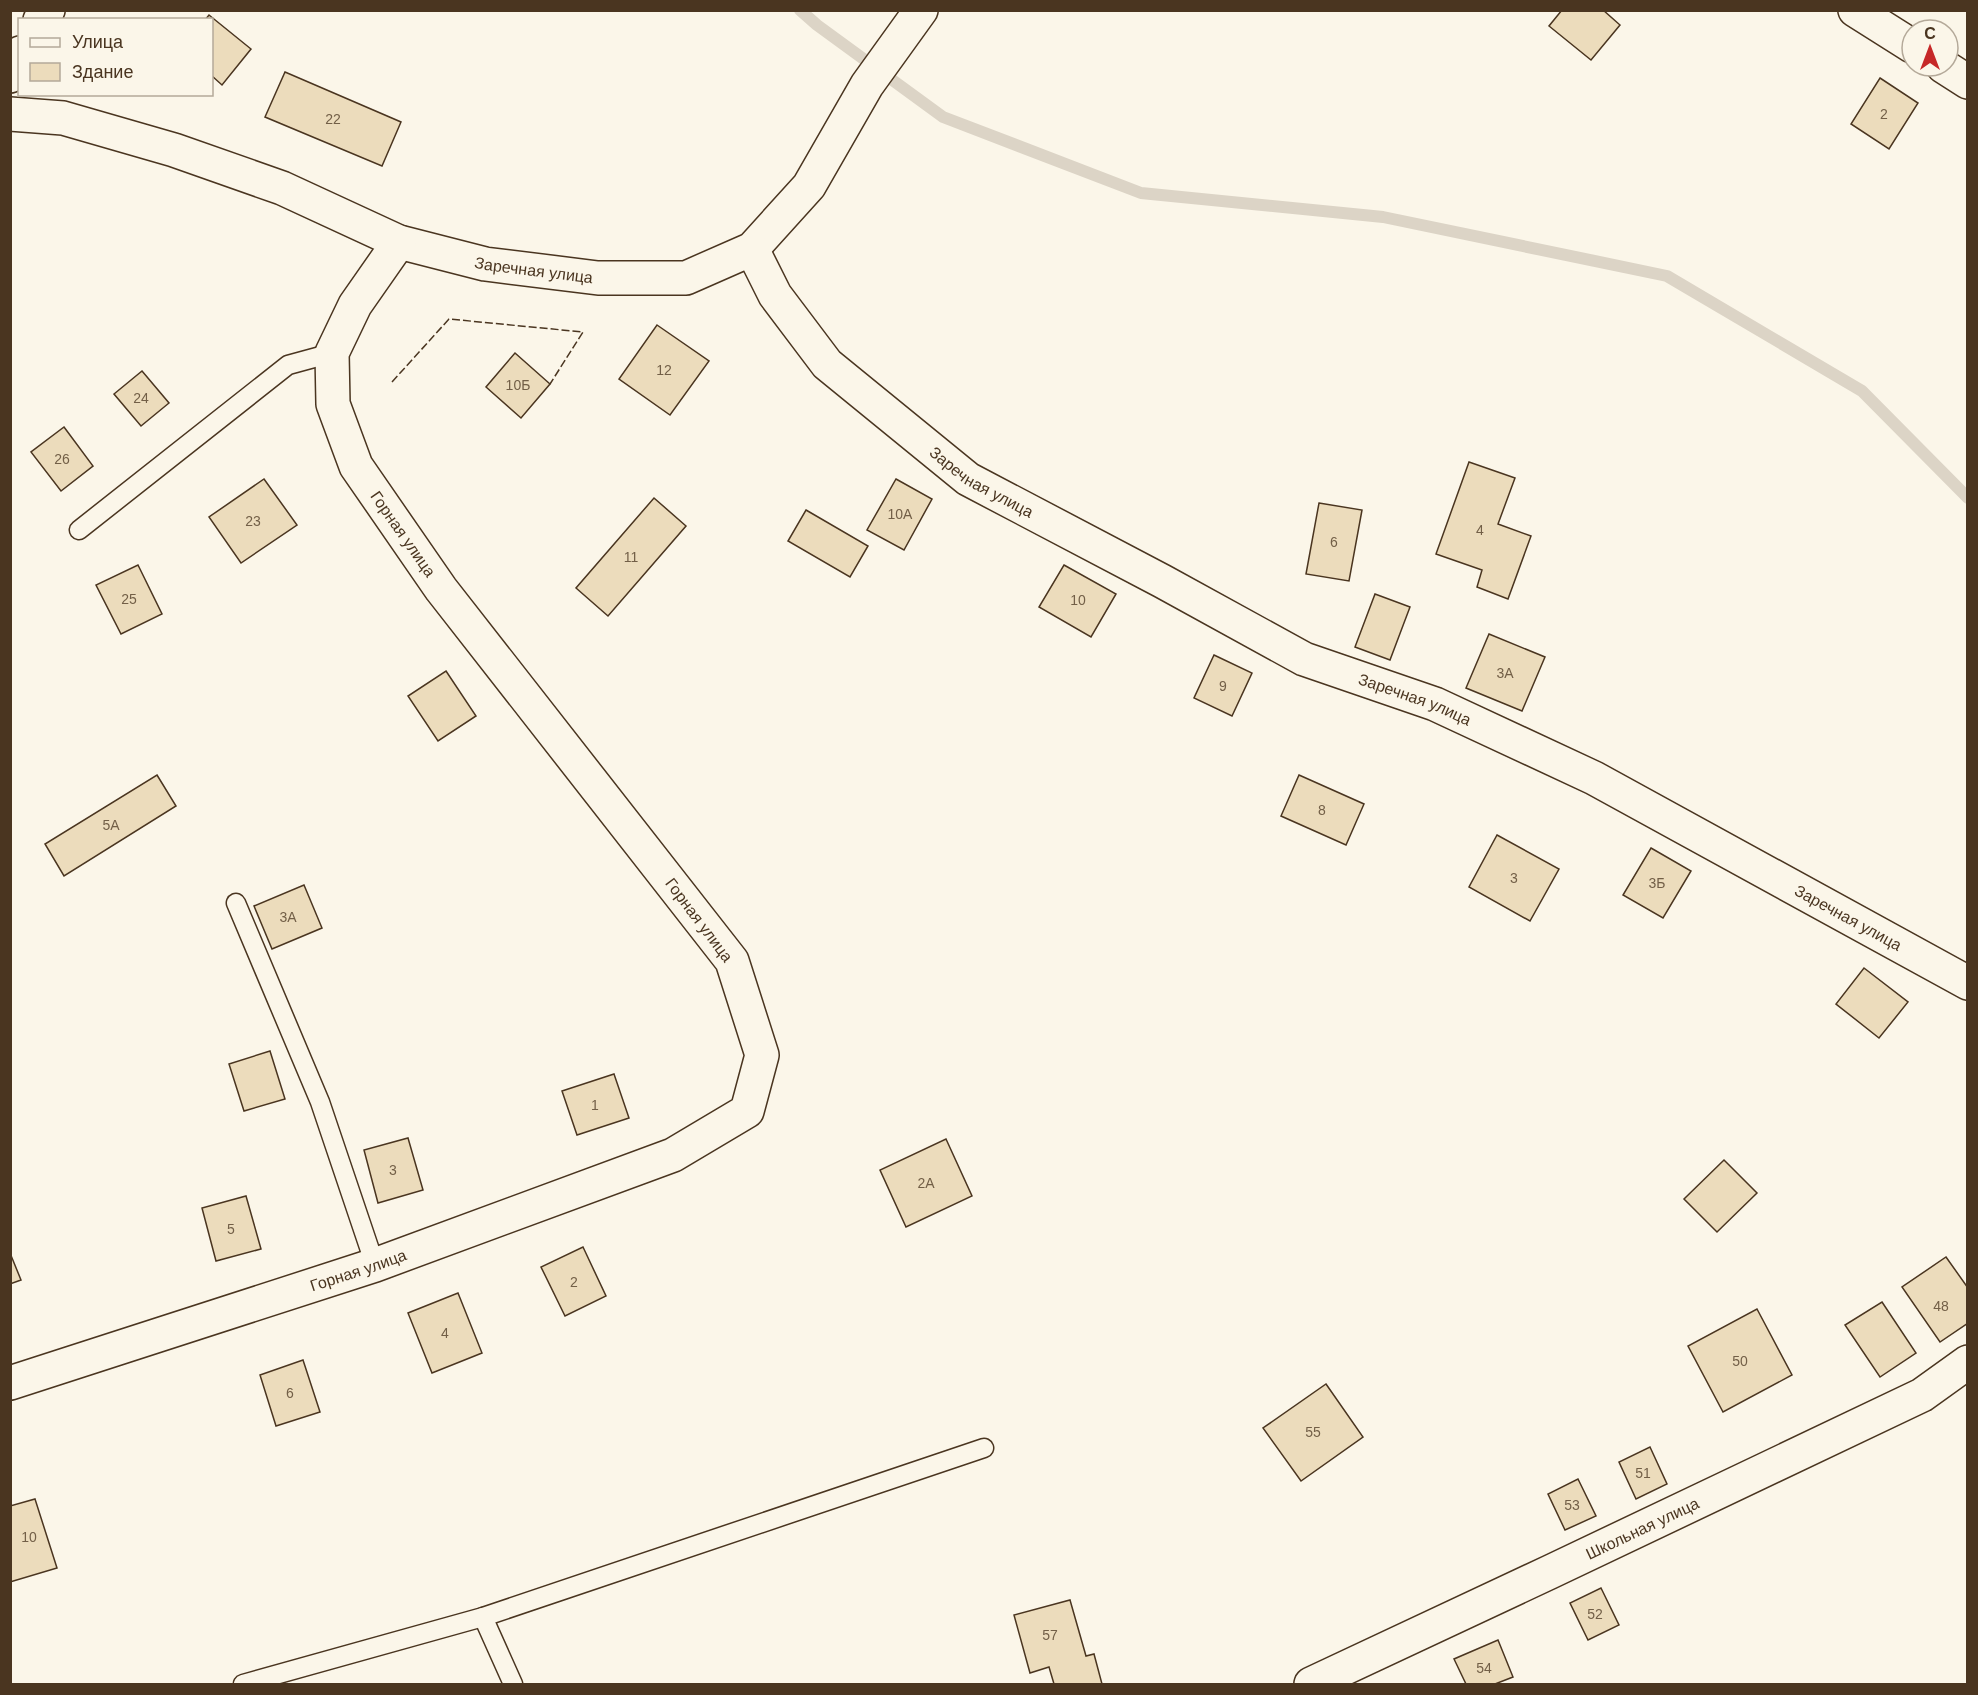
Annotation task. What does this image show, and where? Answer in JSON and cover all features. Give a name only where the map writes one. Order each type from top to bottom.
[{"type":"street","points":[[752,249],[809,186],[867,85],[921,10]]},
{"type":"street","points":[[1855,10],[1900,38]]},
{"type":"street","points":[[10,76],[18,58]]},
{"type":"street","name":"Заречная улица","points":[[10,114],[63,118],[174,150],[282,188],[399,242],[485,264],[598,278],[686,278],[752,249],[775,295],[827,364],[968,479],[1304,659],[1435,704],[1594,778],[1968,983]]},
{"type":"street","name":"Горная улица","points":[[10,1383],[375,1265],[673,1155],[747,1111],[762,1055],[732,961],[441,589],[356,466],[333,404],[332,353],[355,305],[399,242]]},
{"type":"street","name":"Школьная улица","points":[[1311,1684],[1922,1395],[1968,1362]]},
{"type":"lane","points":[[79,530],[288,365],[332,353]]},
{"type":"lane","points":[[236,903],[320,1102],[375,1265]]},
{"type":"lane","points":[[243,1684],[483,1617],[984,1448]]},
{"type":"lane","points":[[483,1617],[513,1684]]},
{"type":"building","points":[[1562,10],[1603,10],[1620,25],[1591,60],[1549,26]]},
{"type":"building","points":[[213,18],[251,49],[222,85],[213,77]]},
{"type":"building","points":[[285,72],[401,122],[382,166],[265,117]]},
{"type":"building","points":[[1880,78],[1918,103],[1889,149],[1851,124]]},
{"type":"building","points":[[657,325],[709,361],[670,415],[619,379]]},
{"type":"building","points":[[515,353],[550,384],[521,418],[486,387]]},
{"type":"building","points":[[142,371],[169,403],[141,426],[114,394]]},
{"type":"building","points":[[64,427],[93,466],[61,491],[31,452]]},
{"type":"building","points":[[1469,462],[1515,478],[1498,524],[1531,536],[1508,599],[1477,587],[1482,570],[1436,554]]},
{"type":"building","points":[[264,479],[297,525],[241,563],[209,517]]},
{"type":"building","points":[[896,479],[932,499],[904,550],[867,530]]},
{"type":"building","points":[[654,498],[686,526],[608,616],[576,588]]},
{"type":"building","points":[[1319,503],[1362,510],[1349,581],[1306,574]]},
{"type":"building","points":[[806,510],[868,546],[850,577],[788,541]]},
{"type":"building","points":[[138,565],[162,614],[121,634],[96,585]]},
{"type":"building","points":[[1064,565],[1116,594],[1091,637],[1039,607]]},
{"type":"building","points":[[1375,594],[1410,607],[1390,660],[1355,647]]},
{"type":"building","points":[[1489,634],[1545,657],[1522,711],[1466,688]]},
{"type":"building","points":[[1214,655],[1252,673],[1232,716],[1194,698]]},
{"type":"building","points":[[446,671],[476,716],[438,741],[408,696]]},
{"type":"building","points":[[157,775],[176,806],[64,876],[45,844]]},
{"type":"building","points":[[1299,775],[1364,804],[1346,845],[1281,816]]},
{"type":"building","points":[[1497,835],[1559,869],[1530,921],[1469,887]]},
{"type":"building","points":[[1651,848],[1691,871],[1663,918],[1623,895]]},
{"type":"building","points":[[304,885],[322,928],[272,949],[254,906]]},
{"type":"building","points":[[1864,968],[1908,1002],[1879,1038],[1836,1004]]},
{"type":"building","points":[[270,1051],[285,1099],[244,1111],[229,1064]]},
{"type":"building","points":[[614,1074],[629,1118],[577,1135],[562,1091]]},
{"type":"building","points":[[408,1138],[423,1190],[378,1203],[364,1150]]},
{"type":"building","points":[[946,1139],[972,1196],[906,1227],[880,1170]]},
{"type":"building","points":[[1724,1160],[1757,1193],[1717,1232],[1684,1199]]},
{"type":"building","points":[[246,1196],[261,1249],[216,1261],[202,1208]]},
{"type":"building","points":[[583,1247],[606,1296],[565,1316],[541,1267]]},
{"type":"building","points":[[10,1253],[21,1280],[10,1284]]},
{"type":"building","points":[[1946,1257],[1968,1288],[1968,1323],[1940,1342],[1902,1287]]},
{"type":"building","points":[[458,1293],[482,1353],[432,1373],[408,1313]]},
{"type":"building","points":[[1882,1302],[1916,1353],[1880,1377],[1845,1325]]},
{"type":"building","points":[[1757,1309],[1792,1375],[1723,1412],[1688,1346]]},
{"type":"building","points":[[303,1360],[320,1412],[276,1426],[260,1375]]},
{"type":"building","points":[[1326,1384],[1363,1437],[1301,1481],[1263,1428]]},
{"type":"building","points":[[1650,1447],[1667,1484],[1636,1499],[1619,1462]]},
{"type":"building","points":[[1578,1479],[1596,1516],[1565,1530],[1548,1494]]},
{"type":"building","points":[[35,1499],[57,1568],[10,1582],[10,1506]]},
{"type":"building","points":[[1601,1588],[1619,1625],[1588,1640],[1570,1603]]},
{"type":"building","points":[[1070,1600],[1086,1656],[1094,1654],[1102,1684],[1054,1684],[1049,1667],[1030,1673],[1014,1615]]},
{"type":"building","points":[[1498,1640],[1513,1677],[1495,1684],[1466,1684],[1454,1659]]},
{"type":"waterway","points":[[800,10],[817,25],[943,117],[1141,193],[1383,217],[1667,276],[1862,391],[1968,498]]},
{"type":"fence","points":[[392,382],[449,319],[583,332],[550,384]]}]
